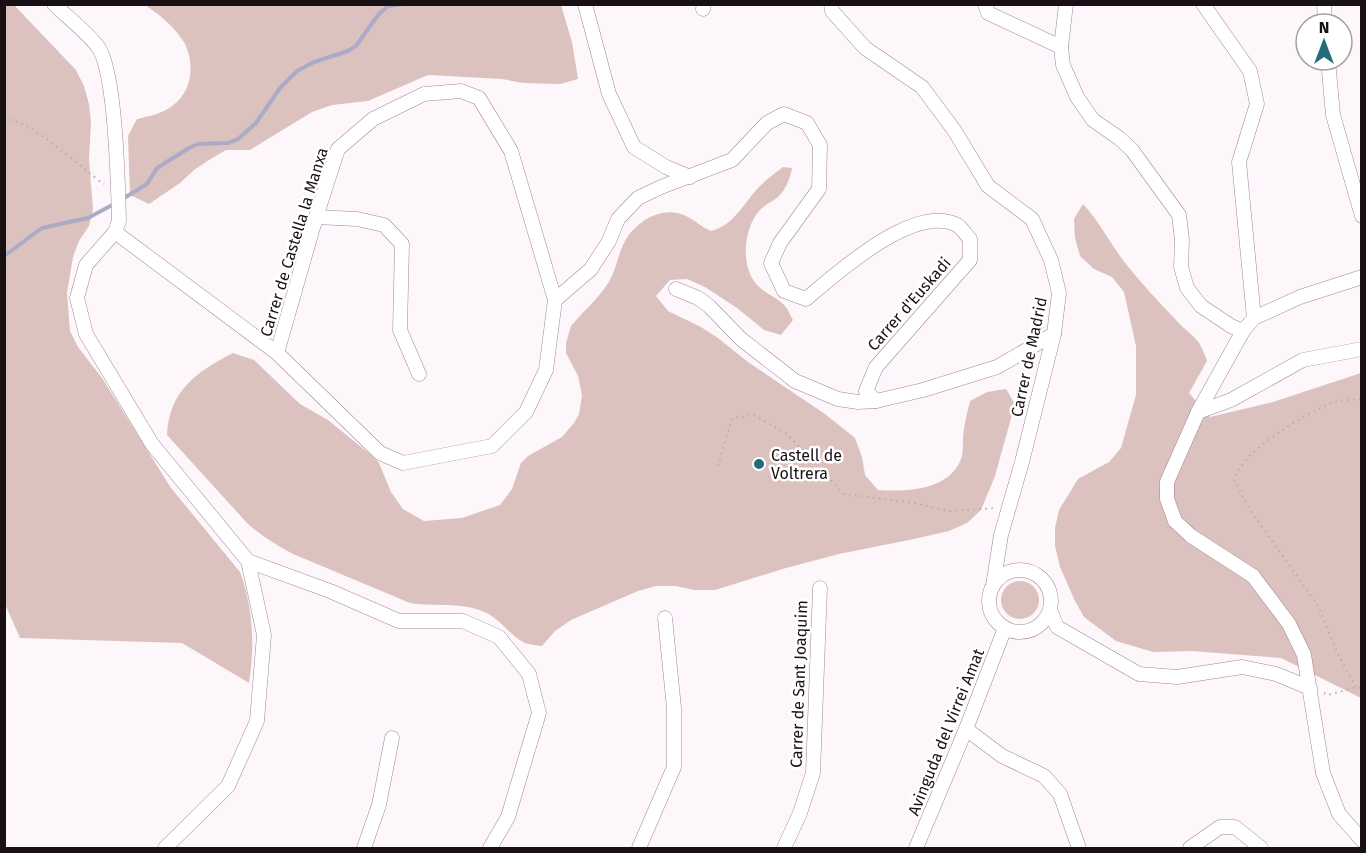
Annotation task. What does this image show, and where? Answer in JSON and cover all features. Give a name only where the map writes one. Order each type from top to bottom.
[{"type":"street","points":[[54,4],[98,47],[106,63],[112,102],[119,221],[115,232],[86,265],[77,298],[86,334],[152,444],[248,561],[264,635],[257,721],[228,786],[165,849]]},
{"type":"street","points":[[585,4],[609,94],[634,147],[666,167],[690,177]]},
{"type":"street","name":"Carrer de Madrid","points":[[831,4],[832,11],[865,48],[922,87],[954,130],[988,186],[1032,219],[1052,260],[1059,293],[1054,334],[1001,535],[993,586]]},
{"type":"street","points":[[985,4],[988,14],[1061,47]]},
{"type":"street","points":[[1066,4],[1061,47],[1063,65],[1077,97],[1093,120],[1132,150],[1179,215],[1182,240],[1181,267],[1187,288],[1200,306],[1243,331]]},
{"type":"street","points":[[1203,4],[1250,71],[1257,104],[1239,162],[1254,318]]},
{"type":"street","points":[[1329,72],[1333,115],[1362,216]]},
{"type":"street","name":"Carrer de Castella la Manxa","points":[[115,232],[278,353],[380,453],[403,463],[492,446],[526,412],[546,370],[555,300],[511,151],[479,98],[461,91],[424,94],[373,119],[338,149],[316,217],[278,353]]},
{"type":"street","name":"Carrer d'Euskadi","points":[[555,300],[591,269],[609,241],[618,219],[638,198],[732,160],[767,123],[784,114],[807,123],[820,146],[819,189],[780,243],[771,263],[784,291],[806,299],[846,264],[900,229],[936,221],[957,225],[970,239],[970,260],[876,366],[866,391],[876,401]]},
{"type":"street","points":[[316,217],[357,219],[384,225],[402,244],[400,330],[419,374]]},
{"type":"street","points":[[1362,277],[1300,297],[1254,318],[1243,331],[1197,412],[1167,482],[1167,499],[1175,521],[1191,536],[1253,576],[1289,624],[1304,655],[1323,773],[1339,814],[1362,840]]},
{"type":"street","points":[[676,289],[698,298],[709,306],[741,339],[795,381],[838,399],[858,402],[876,401],[923,390],[997,366],[1054,334]]},
{"type":"street","points":[[1197,412],[1231,400],[1303,360],[1362,349]]},
{"type":"street","points":[[248,561],[330,591],[399,621],[464,621],[499,637],[529,674],[538,713],[508,817],[490,849]]},
{"type":"street","points":[[1027,570],[1037,574],[1049,590],[1050,610],[1046,618],[1032,630],[1023,632],[1005,628],[992,614],[989,605],[993,586],[1007,572],[1027,570]]},
{"type":"street","name":"Carrer de Sant Joaquim","points":[[784,849],[800,813],[813,773],[820,588]]},
{"type":"street","points":[[1050,610],[1058,627],[1139,674],[1177,677],[1242,668],[1276,674],[1310,688]]},
{"type":"street","points":[[639,849],[674,767],[674,708],[665,618]]},
{"type":"street","name":"Avinguda del Virrei Amat","points":[[916,849],[1005,628]]},
{"type":"street","points":[[966,729],[1002,756],[1044,776],[1060,794],[1079,849]]},
{"type":"street","points":[[364,849],[379,805],[392,738]]},
{"type":"street","points":[[1190,849],[1220,827],[1235,827],[1261,849]]},
{"type":"path","points":[[4,119],[10,119],[33,130],[118,193]]},
{"type":"path","points":[[1356,687],[1338,654],[1318,606],[1249,508],[1234,480],[1241,466],[1257,448],[1272,437],[1331,403],[1362,399]]},
{"type":"path","points":[[718,466],[732,418],[754,415],[787,434],[844,494],[915,503],[948,511],[995,508],[1008,512]]},
{"type":"path","points":[[1310,688],[1328,694],[1356,687],[1362,688]]},
{"type":"shaded area","points":[[4,5],[14,5],[76,70],[89,104],[91,122],[89,159],[93,209],[89,226],[79,241],[73,257],[67,293],[70,331],[78,347],[102,378],[171,488],[240,572],[248,599],[252,627],[249,683],[182,643],[20,638],[5,604]]},
{"type":"shaded area","points":[[145,5],[561,5],[572,42],[578,79],[560,84],[428,75],[368,101],[332,105],[312,112],[250,150],[226,150],[194,170],[180,183],[149,204],[130,195],[128,136],[137,119],[164,111],[179,100],[188,86],[191,69],[188,52],[181,38],[167,22]]},
{"type":"shaded area","points":[[783,167],[792,168],[787,184],[778,197],[761,209],[754,218],[746,246],[747,265],[754,281],[761,289],[785,306],[793,320],[781,335],[764,330],[737,308],[705,287],[687,279],[670,280],[656,296],[668,311],[718,338],[855,438],[862,457],[865,475],[878,490],[928,487],[949,476],[957,467],[962,456],[964,428],[970,401],[987,392],[1006,389],[1015,404],[995,476],[981,510],[967,523],[949,531],[839,554],[715,590],[656,586],[638,591],[571,620],[555,631],[542,646],[523,642],[493,617],[474,608],[410,603],[293,554],[263,536],[247,523],[167,435],[173,406],[187,385],[207,368],[233,353],[254,360],[300,404],[328,420],[371,455],[379,463],[391,492],[403,509],[424,521],[462,518],[500,505],[512,489],[521,463],[528,456],[562,437],[579,414],[582,395],[578,376],[566,353],[566,343],[571,326],[608,283],[623,245],[630,234],[650,217],[667,212],[684,215],[711,231],[719,228],[727,224],[760,186]]},
{"type":"shaded area","points":[[1083,204],[1132,271],[1201,346],[1207,361],[1189,393],[1210,417],[1273,402],[1361,373],[1361,698],[1281,658],[1192,651],[1153,652],[1116,641],[1084,617],[1060,567],[1055,546],[1055,528],[1059,510],[1078,479],[1109,462],[1121,448],[1136,395],[1136,346],[1124,292],[1112,277],[1094,269],[1080,256],[1075,238],[1074,219]]},
{"type":"shaded area","points":[[1020,581],[1034,586],[1039,600],[1034,614],[1020,619],[1006,614],[1001,600],[1006,586]]},
{"type":"waterway","points":[[121,200],[147,184],[157,168],[189,148],[198,144],[228,143],[238,139],[256,123],[280,88],[297,71],[356,46],[378,15],[388,6],[402,4]]},
{"type":"waterway","points":[[4,256],[42,228],[88,218],[114,204]]},
{"type":"place","name":"Castell de Voltrera","points":[[759,464]]}]
